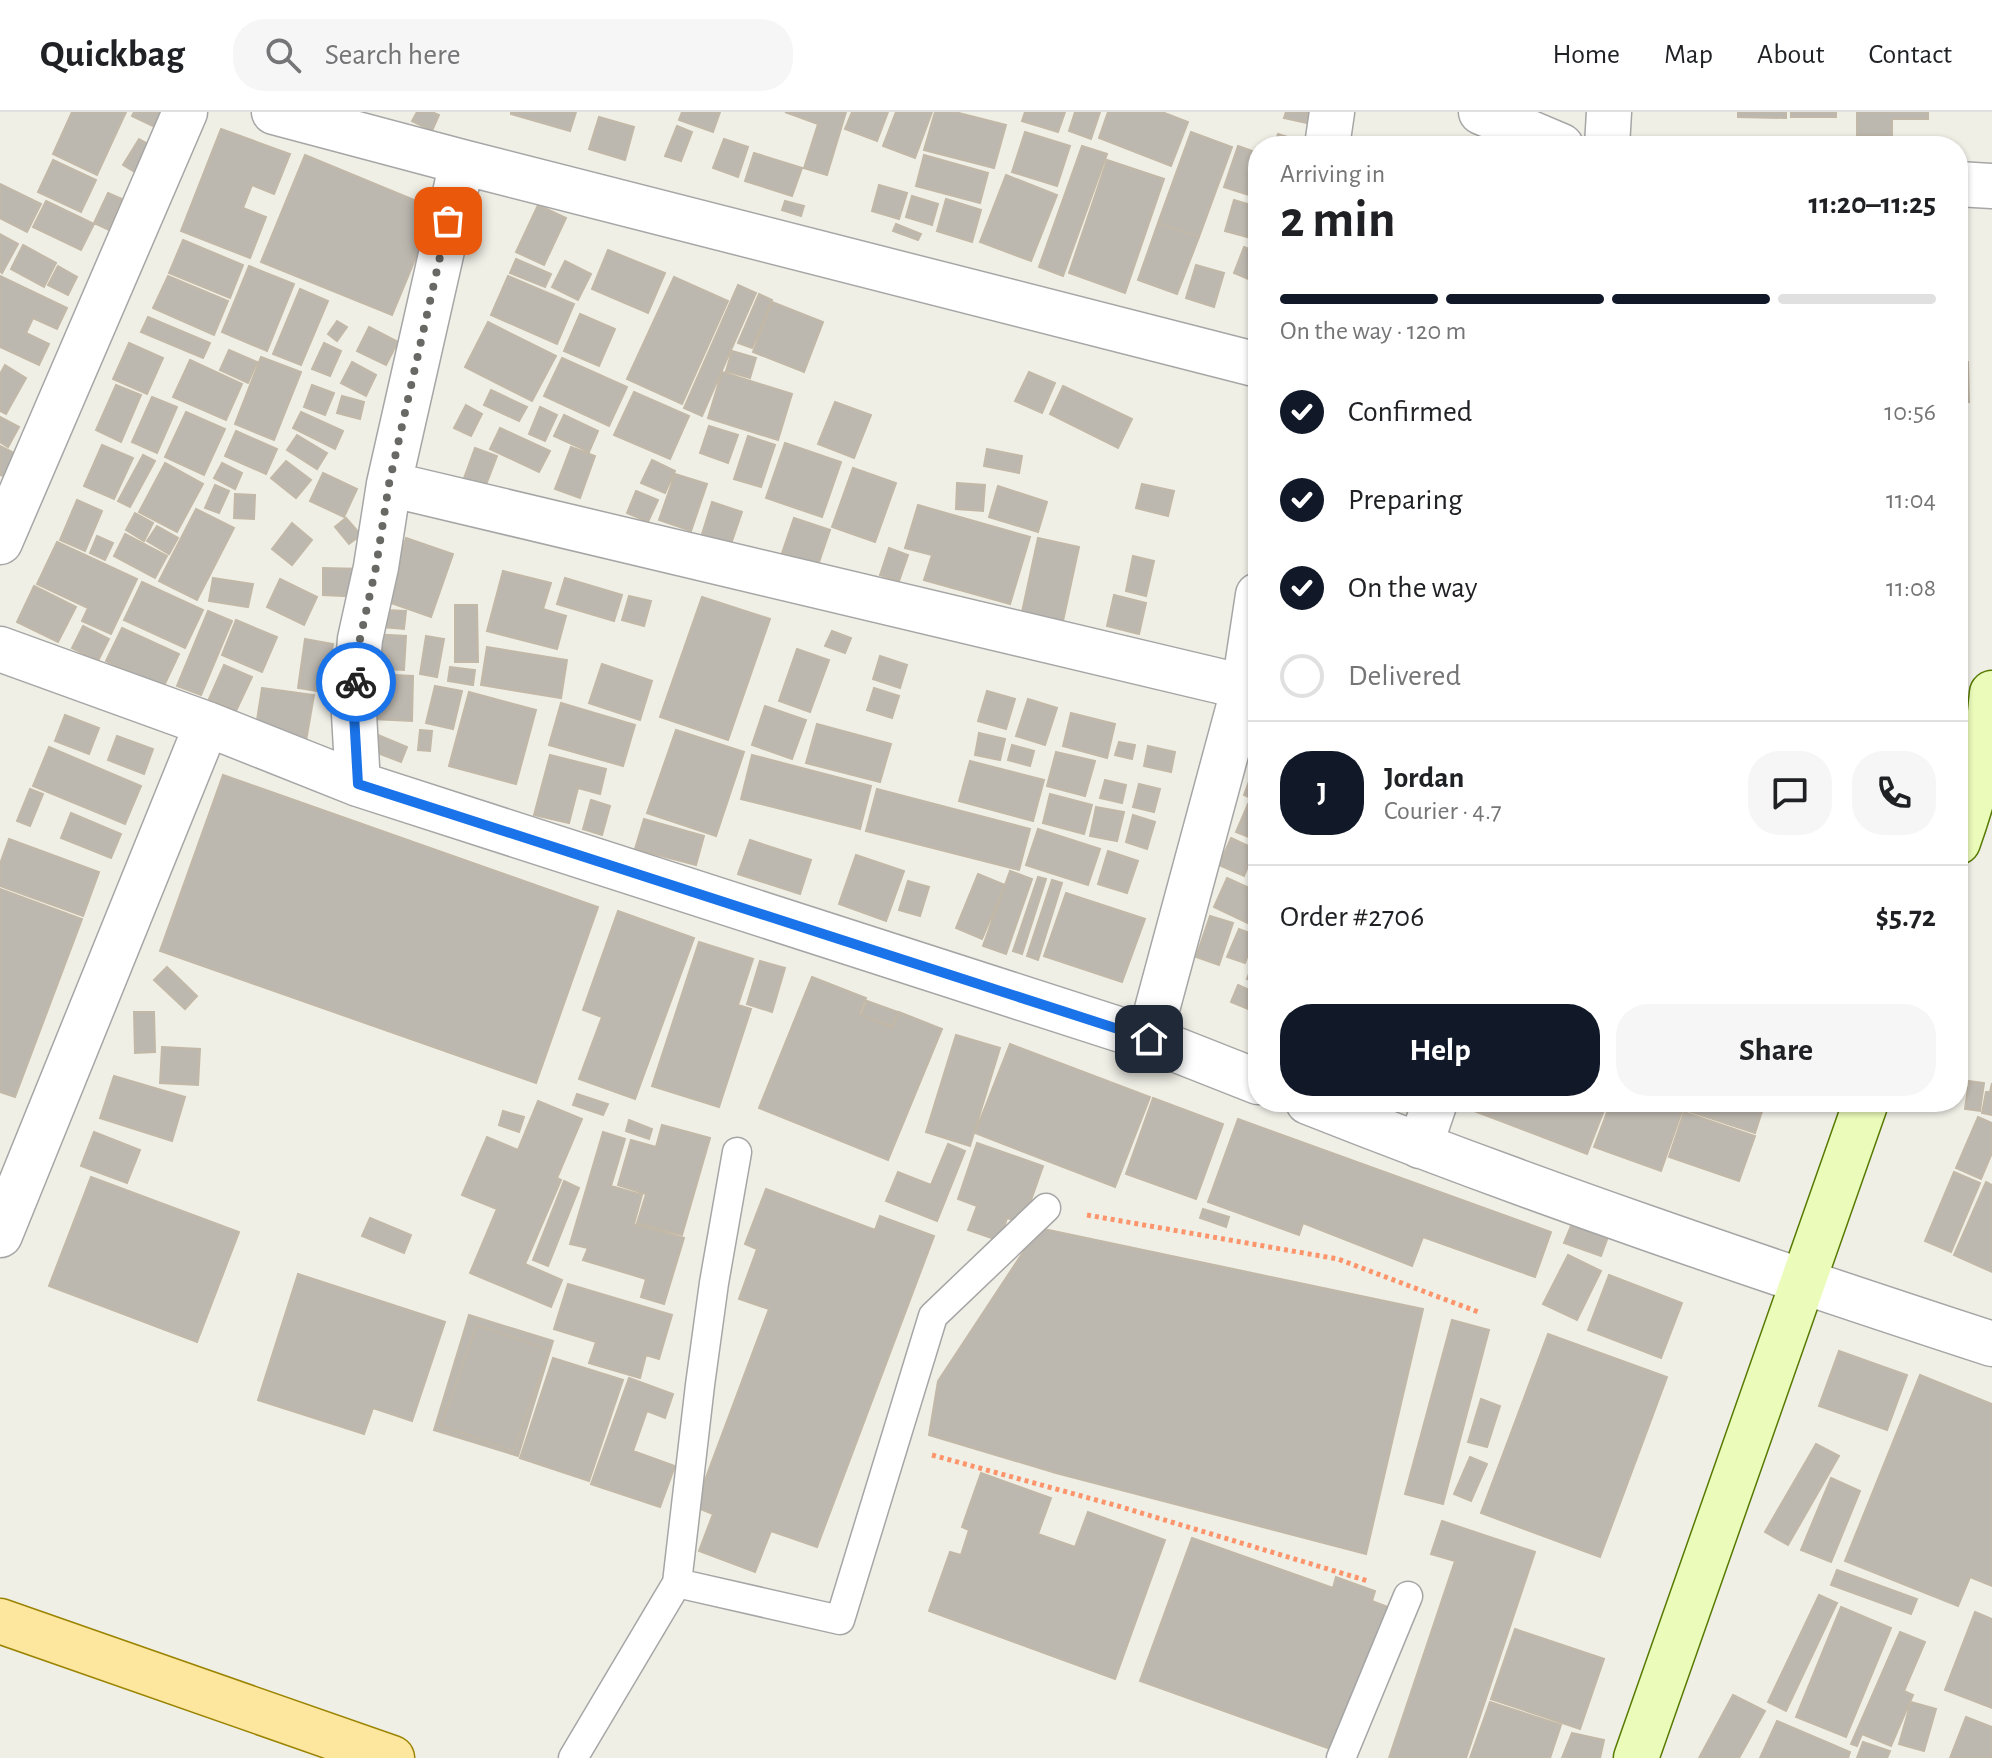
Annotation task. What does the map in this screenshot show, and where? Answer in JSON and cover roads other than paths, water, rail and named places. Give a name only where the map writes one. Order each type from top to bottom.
[{"type":"main road","points":[[0,1621],[392,1758]]},
{"type":"street","points":[[0,542],[185,112]]},
{"type":"street","points":[[274,112],[1248,362]]},
{"type":"street","points":[[1328,136],[1332,112]]},
{"type":"street","points":[[1481,112],[1537,136]]},
{"type":"street","points":[[1608,136],[1609,112]]},
{"type":"street","points":[[358,784],[354,714],[360,639],[376,567],[389,484],[462,162]]},
{"type":"street","points":[[1968,185],[1992,186]]},
{"type":"street","points":[[389,484],[1244,687]]},
{"type":"street","points":[[0,649],[207,724],[358,784],[1149,1039],[1248,1078]]},
{"type":"street","points":[[1149,1039],[1244,687],[1248,661]]},
{"type":"street","points":[[1968,810],[1979,775],[1992,693]]},
{"type":"street","points":[[0,1235],[207,724]]},
{"type":"street","points":[[1333,1112],[1420,1146],[1802,1282],[1992,1344]]},
{"type":"street","points":[[1420,1146],[1432,1112]]},
{"type":"street","points":[[1636,1758],[1862,1112]]},
{"type":"lane","points":[[573,1758],[677,1583],[714,1283],[737,1152]]},
{"type":"lane","points":[[677,1583],[840,1620],[933,1316],[1046,1208]]},
{"type":"lane","points":[[1341,1758],[1408,1596]]}]
